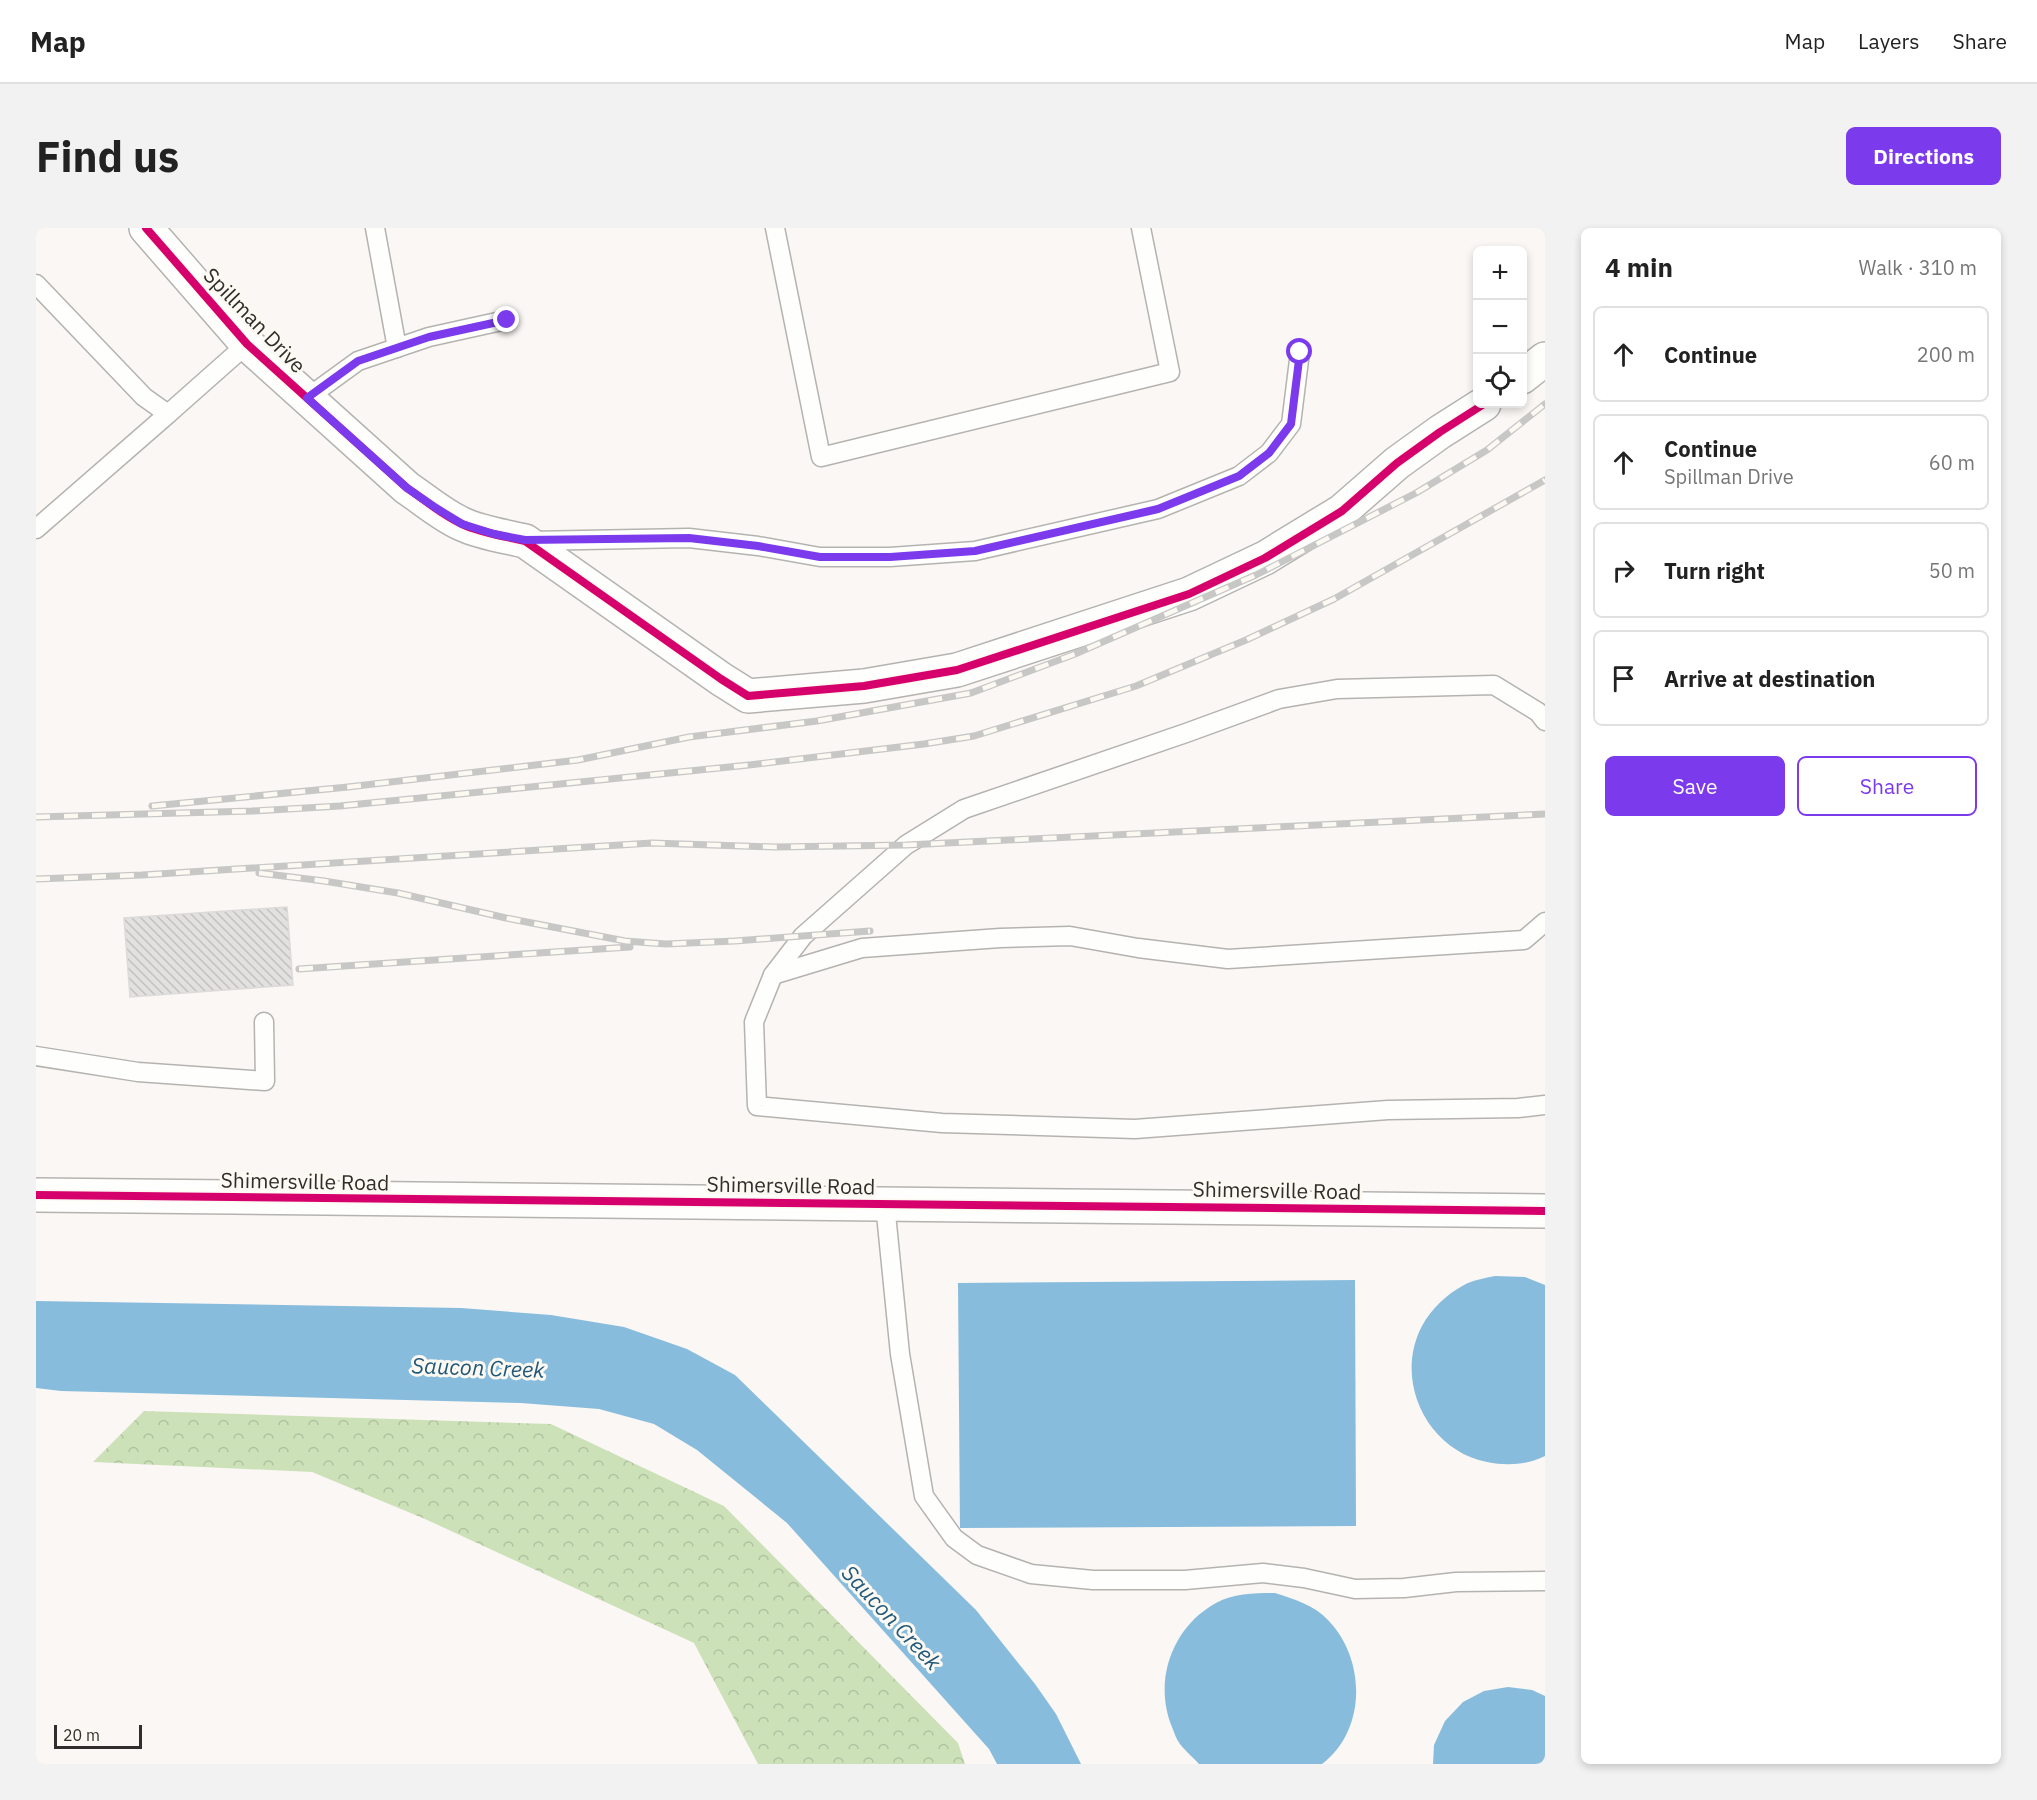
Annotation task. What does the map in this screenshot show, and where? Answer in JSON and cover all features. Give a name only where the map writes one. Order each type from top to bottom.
[{"type":"street","name":"Spillman Drive","points":[[146,228],[247,344],[407,488],[462,524],[494,534],[525,540]]},
{"type":"street","points":[[1527,374],[1545,359]]},
{"type":"street","points":[[525,540],[748,696],[864,686],[957,670],[1189,594],[1265,558],[1342,511],[1397,463],[1478,408]]},
{"type":"street","name":"Shimersville Road","points":[[36,1195],[1545,1211]]},
{"type":"lane","points":[[375,228],[397,348]]},
{"type":"lane","points":[[774,228],[821,457],[1170,372],[1141,228]]},
{"type":"lane","points":[[36,284],[144,397],[168,414]]},
{"type":"lane","points":[[307,398],[358,361],[429,337],[507,320]]},
{"type":"lane","points":[[36,529],[247,344]]},
{"type":"lane","points":[[525,540],[689,538],[758,546],[820,557],[890,557],[975,551],[1158,509],[1239,476],[1269,453],[1291,424],[1300,352]]},
{"type":"lane","points":[[1545,721],[1538,712],[1494,685],[1337,689],[1279,699],[1186,734],[964,808],[906,844],[803,936],[773,975],[754,1022],[757,1106],[942,1123],[1135,1130],[1388,1110],[1518,1108],[1545,1105]]},
{"type":"lane","points":[[773,975],[862,948],[1000,938],[1070,936],[1138,948],[1228,959],[1524,940],[1545,922]]},
{"type":"lane","points":[[36,1056],[138,1072],[265,1081],[264,1022]]},
{"type":"lane","points":[[885,1204],[900,1354],[924,1496],[954,1538],[977,1556],[1030,1574],[1094,1580],[1185,1580],[1263,1573],[1304,1578],[1355,1589],[1404,1588],[1456,1582],[1545,1581]]},
{"type":"green space","points":[[144,1411],[551,1424],[724,1506],[958,1743],[965,1764],[758,1764],[694,1643],[425,1519],[312,1472],[93,1462]]},
{"type":"water","points":[[1495,1276],[1525,1277],[1545,1285],[1545,1456],[1524,1463],[1487,1462],[1466,1455],[1448,1444],[1433,1429],[1414,1390],[1412,1369],[1414,1347],[1422,1326],[1430,1314],[1440,1302],[1458,1289],[1479,1279]]},
{"type":"water","points":[[1355,1280],[1356,1526],[960,1528],[958,1283]]},
{"type":"water","name":"Saucon Creek","points":[[36,1301],[461,1308],[551,1315],[624,1327],[687,1349],[735,1375],[976,1610],[1056,1714],[1081,1764],[997,1764],[989,1749],[787,1523],[697,1450],[654,1424],[599,1409],[521,1403],[61,1391],[36,1388]]},
{"type":"water","points":[[1275,1593],[1310,1606],[1328,1620],[1340,1636],[1355,1674],[1354,1714],[1347,1733],[1337,1750],[1322,1764],[1199,1764],[1179,1742],[1167,1709],[1166,1674],[1170,1657],[1188,1626],[1216,1603],[1237,1595]]},
{"type":"water","points":[[1508,1687],[1532,1690],[1545,1696],[1545,1764],[1433,1764],[1434,1745],[1445,1721],[1463,1702],[1484,1691]]},
{"type":"building","points":[[287,907],[293,985],[130,997],[124,918]]},
{"type":"railway","points":[[152,806],[348,787],[578,760],[689,737],[817,721],[971,693],[1075,654],[1256,575],[1416,493],[1487,450],[1545,404]]},
{"type":"railway","points":[[36,817],[252,811],[340,806],[749,765],[974,736],[1136,686],[1246,640],[1334,599],[1545,480]]},
{"type":"railway","points":[[36,879],[142,875],[652,843],[775,847],[906,845],[1545,814]]},
{"type":"railway","points":[[259,873],[398,893],[506,918],[625,941],[666,944],[870,931]]},
{"type":"railway","points":[[299,969],[630,947]]},
{"type":"cycle path","points":[[146,228],[247,344],[407,488],[462,524],[525,541],[748,696],[864,686],[957,670],[1189,594],[1265,558],[1342,511],[1397,463],[1478,408]]},
{"type":"cycle path","points":[[36,1195],[1545,1211]]},
{"type":"route","points":[[507,320],[429,337],[358,361],[307,398],[407,488],[462,524],[494,534],[525,540],[689,538],[758,546],[820,557],[890,557],[975,551],[1158,509],[1239,476],[1269,453],[1291,424],[1300,352]]}]
